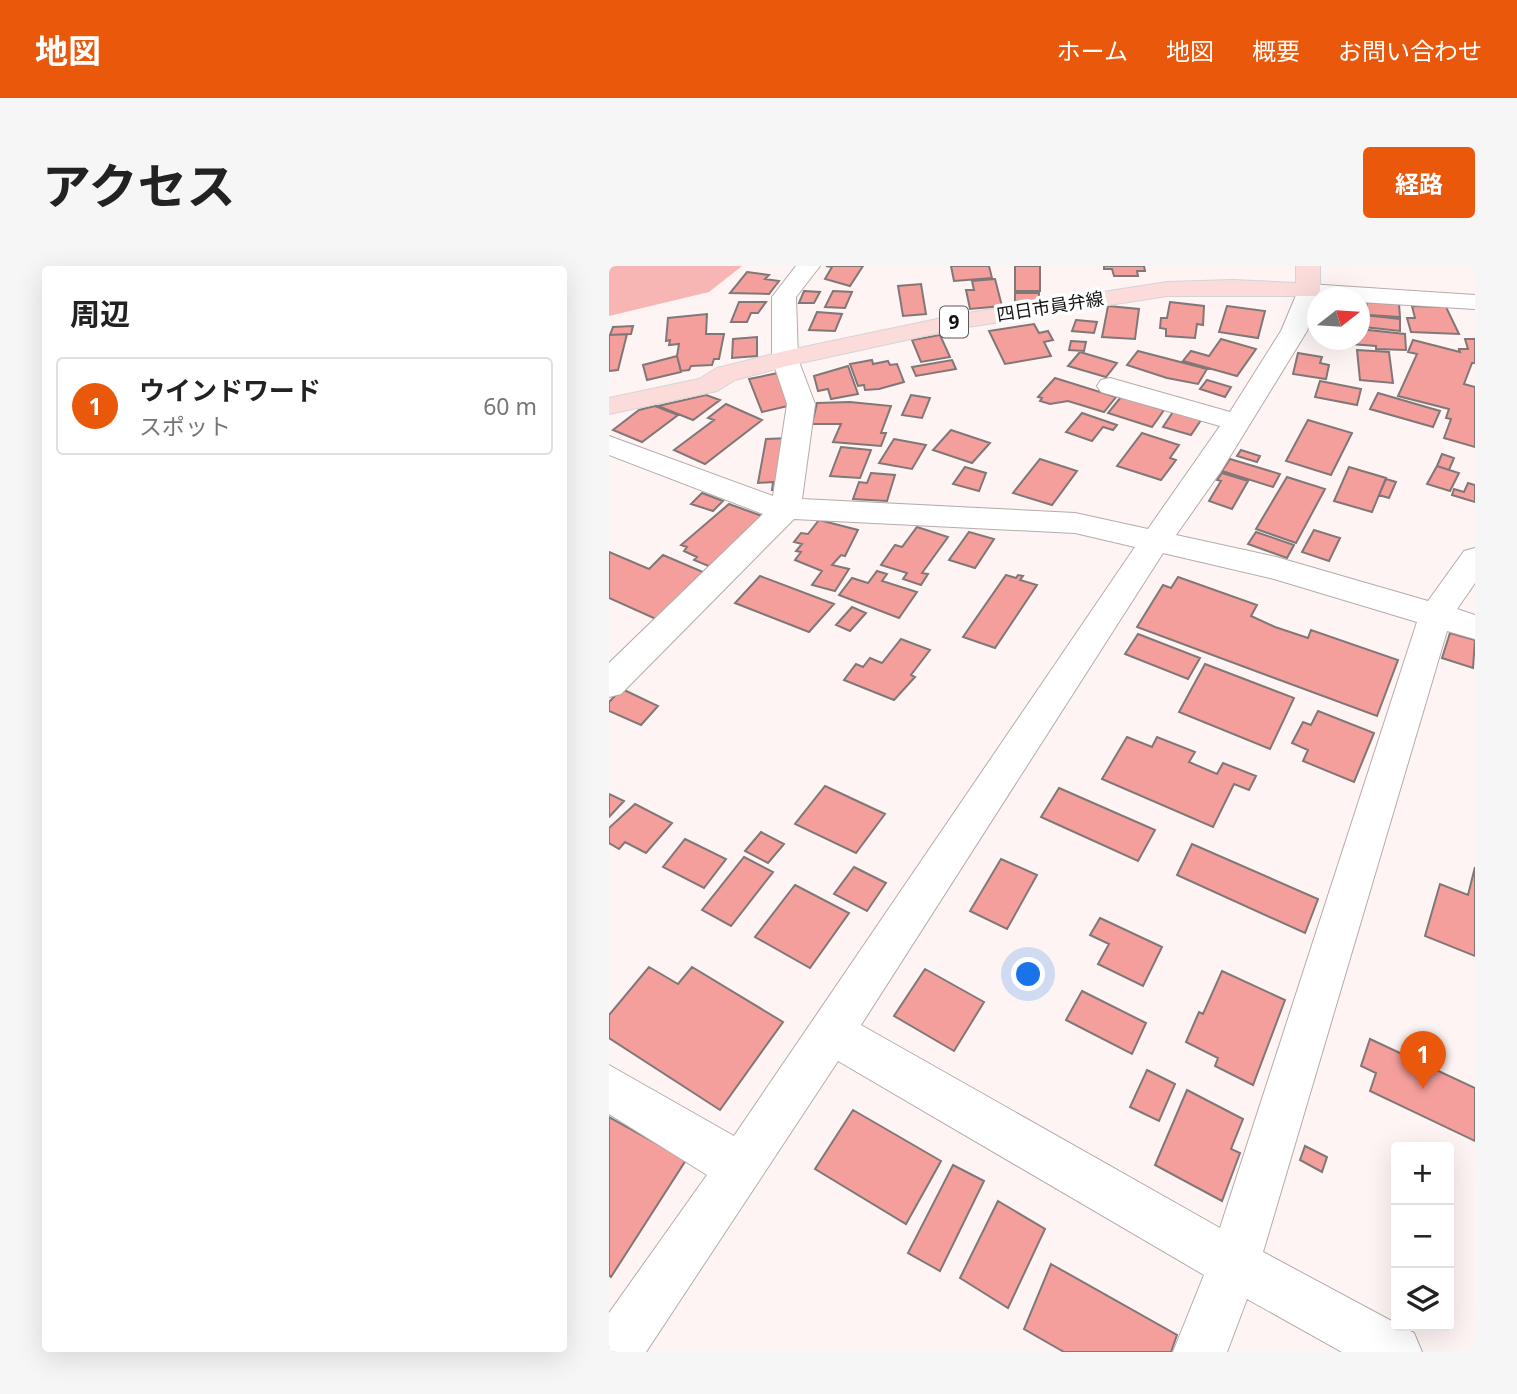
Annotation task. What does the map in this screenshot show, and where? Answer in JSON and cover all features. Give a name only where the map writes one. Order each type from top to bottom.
[{"type":"main road","points":[[1308,266],[1308,287]]},
{"type":"main road","name":"四日市員弁線","points":[[609,406],[708,385],[726,374],[785,359],[961,321],[1133,293],[1233,287],[1307,291]]},
{"type":"street","points":[[609,684],[786,509],[801,404],[785,359],[785,297],[809,266]]},
{"type":"street","points":[[614,1352],[741,1168],[1155,541],[1206,471],[1294,331],[1307,294]]},
{"type":"street","points":[[1370,295],[1475,302]]},
{"type":"street","points":[[1110,387],[1236,422]]},
{"type":"street","points":[[609,445],[776,509],[1075,523],[1276,568],[1475,627]]},
{"type":"street","points":[[1200,1352],[1234,1264],[1435,616],[1475,559]]},
{"type":"street","points":[[830,1032],[1234,1264],[1395,1352]]},
{"type":"street","points":[[609,1088],[741,1168]]},
{"type":"shaded area","points":[[609,266],[742,266],[709,292],[609,316]]},
{"type":"building","points":[[826,266],[863,266],[850,286],[825,279],[832,267]]},
{"type":"building","points":[[951,266],[989,266],[992,278],[954,281]]},
{"type":"building","points":[[1015,266],[1040,266],[1040,291],[1015,291]]},
{"type":"building","points":[[1104,266],[1144,266],[1145,271],[1137,271],[1138,276],[1114,276],[1112,269],[1104,269]]},
{"type":"building","points":[[747,272],[769,275],[765,279],[779,281],[769,294],[730,293]]},
{"type":"building","points":[[995,279],[1002,306],[970,309],[966,290],[974,290],[972,281]]},
{"type":"building","points":[[921,284],[926,314],[903,316],[898,286]]},
{"type":"building","points":[[804,291],[820,292],[814,303],[799,303]]},
{"type":"building","points":[[833,291],[852,292],[845,308],[825,307]]},
{"type":"building","points":[[1015,293],[1039,293],[1039,301],[1015,301]]},
{"type":"building","points":[[739,302],[766,302],[758,313],[751,313],[747,322],[731,322]]},
{"type":"building","points":[[1170,302],[1204,306],[1203,325],[1197,324],[1195,338],[1166,336],[1166,329],[1160,328],[1161,318],[1167,318]]},
{"type":"building","points":[[1370,302],[1399,304],[1400,317],[1370,315]]},
{"type":"building","points":[[1108,306],[1139,309],[1135,339],[1102,337]]},
{"type":"building","points":[[1227,306],[1265,311],[1258,338],[1219,332]]},
{"type":"building","points":[[1412,306],[1446,307],[1459,334],[1411,332],[1407,318],[1415,318]]},
{"type":"building","points":[[817,312],[842,314],[835,331],[809,330]]},
{"type":"building","points":[[707,314],[706,334],[724,334],[719,359],[714,359],[712,365],[691,366],[689,370],[681,371],[677,356],[679,344],[669,345],[670,340],[666,341],[668,318]]},
{"type":"building","points":[[1370,316],[1400,319],[1400,331],[1370,328]]},
{"type":"building","points":[[1076,320],[1097,322],[1094,333],[1072,331]]},
{"type":"building","points":[[1034,324],[1039,333],[1048,331],[1053,340],[1044,342],[1051,356],[1005,364],[989,331]]},
{"type":"building","points":[[633,326],[631,334],[610,335],[613,327]]},
{"type":"building","points":[[1370,330],[1405,334],[1406,350],[1376,349],[1376,346],[1370,346]]},
{"type":"building","points":[[627,334],[618,370],[609,371],[609,335]]},
{"type":"building","points":[[940,335],[950,357],[921,362],[912,340]]},
{"type":"building","points":[[757,337],[757,356],[732,358],[733,339]]},
{"type":"building","points":[[1221,339],[1256,349],[1237,376],[1183,361],[1191,351],[1209,356]]},
{"type":"building","points":[[1465,339],[1475,339],[1475,363],[1472,363],[1464,384],[1475,387],[1475,447],[1444,438],[1451,419],[1446,418],[1449,409],[1398,396],[1417,354],[1408,352],[1413,340],[1460,352],[1459,349],[1468,349]]},
{"type":"building","points":[[1071,341],[1086,342],[1084,351],[1069,350]]},
{"type":"building","points":[[1357,350],[1389,352],[1393,383],[1360,380]]},
{"type":"building","points":[[1138,351],[1207,369],[1198,384],[1167,378],[1127,365]]},
{"type":"building","points":[[1080,352],[1117,363],[1106,377],[1068,366]]},
{"type":"building","points":[[1298,353],[1322,357],[1320,363],[1329,365],[1326,379],[1293,374]]},
{"type":"building","points":[[677,356],[681,372],[647,380],[643,365]]},
{"type":"building","points":[[872,360],[873,364],[888,361],[890,365],[897,364],[904,382],[879,389],[865,390],[864,385],[858,386],[850,364]]},
{"type":"building","points":[[952,360],[956,369],[916,376],[912,367]]},
{"type":"building","points":[[848,366],[858,394],[831,399],[828,389],[818,391],[814,376]]},
{"type":"building","points":[[778,373],[792,405],[762,412],[749,379]]},
{"type":"building","points":[[1055,378],[1116,397],[1104,412],[1068,401],[1050,404],[1040,401],[1042,398],[1038,397]]},
{"type":"building","points":[[1207,380],[1231,387],[1225,397],[1200,389]]},
{"type":"building","points":[[1320,381],[1361,389],[1357,405],[1315,397]]},
{"type":"building","points":[[1378,393],[1440,411],[1433,427],[1370,409]]},
{"type":"building","points":[[706,395],[720,400],[693,420],[658,406]]},
{"type":"building","points":[[911,395],[930,398],[922,418],[902,415]]},
{"type":"building","points":[[1121,397],[1164,410],[1152,427],[1108,413]]},
{"type":"building","points":[[850,402],[891,406],[881,433],[886,433],[881,446],[833,442],[841,424],[812,424],[817,403]]},
{"type":"building","points":[[726,404],[762,420],[705,464],[674,450],[714,420],[708,418]]},
{"type":"building","points":[[655,406],[678,415],[642,442],[613,430],[639,410]]},
{"type":"building","points":[[1173,412],[1201,420],[1191,435],[1163,427]]},
{"type":"building","points":[[1082,413],[1117,425],[1113,430],[1103,427],[1092,441],[1066,432]]},
{"type":"building","points":[[1308,420],[1352,433],[1331,475],[1286,461]]},
{"type":"building","points":[[951,430],[990,443],[972,463],[933,450]]},
{"type":"building","points":[[1142,433],[1179,445],[1170,458],[1176,460],[1161,480],[1117,466]]},
{"type":"building","points":[[790,438],[782,490],[772,490],[773,482],[758,483],[766,439]]},
{"type":"building","points":[[894,439],[926,445],[912,469],[879,463]]},
{"type":"building","points":[[841,447],[871,450],[860,478],[830,476]]},
{"type":"building","points":[[1241,450],[1260,456],[1257,462],[1237,456]]},
{"type":"building","points":[[1442,454],[1454,458],[1449,470],[1437,466]]},
{"type":"building","points":[[1040,459],[1077,471],[1052,505],[1013,493]]},
{"type":"building","points":[[1230,459],[1280,474],[1273,487],[1222,471]]},
{"type":"building","points":[[1437,466],[1459,473],[1450,491],[1427,484]]},
{"type":"building","points":[[965,467],[986,473],[979,491],[953,484]]},
{"type":"building","points":[[1349,467],[1386,478],[1372,512],[1334,501]]},
{"type":"building","points":[[871,473],[895,475],[887,501],[853,499],[859,482],[867,483]]},
{"type":"building","points":[[1222,473],[1248,481],[1232,509],[1209,501],[1221,481],[1217,480]]},
{"type":"building","points":[[1287,477],[1325,489],[1296,543],[1256,529]]},
{"type":"building","points":[[1386,479],[1396,482],[1389,498],[1379,495]]},
{"type":"building","points":[[1468,483],[1475,485],[1475,502],[1452,495],[1454,489],[1464,492]]},
{"type":"building","points":[[702,493],[723,501],[713,511],[691,504]]},
{"type":"building","points":[[729,504],[762,516],[711,567],[694,560],[697,557],[684,551],[687,547],[681,545]]},
{"type":"building","points":[[819,520],[858,530],[845,556],[841,555],[832,565],[849,569],[835,591],[812,585],[822,571],[795,560],[801,552],[796,551],[802,544],[794,542],[801,533],[808,534]]},
{"type":"building","points":[[917,527],[948,537],[922,573],[928,574],[921,585],[903,579],[907,573],[881,565],[895,545],[902,547]]},
{"type":"building","points":[[1314,530],[1340,538],[1329,561],[1302,552]]},
{"type":"building","points":[[969,532],[994,539],[975,568],[949,560]]},
{"type":"building","points":[[1256,532],[1294,545],[1287,558],[1248,544]]},
{"type":"building","points":[[609,552],[649,569],[663,555],[703,572],[656,619],[609,598]]},
{"type":"building","points":[[877,571],[887,574],[882,581],[917,592],[899,618],[839,595],[852,578],[868,583]]},
{"type":"building","points":[[1006,575],[1016,578],[1018,575],[1023,576],[1020,580],[1037,585],[995,648],[963,637]]},
{"type":"building","points":[[760,576],[834,604],[809,632],[735,603]]},
{"type":"building","points":[[1178,577],[1257,605],[1251,616],[1275,627],[1308,638],[1311,630],[1398,660],[1377,716],[1137,627],[1163,585],[1171,588]]},
{"type":"building","points":[[852,607],[866,613],[850,631],[836,625]]},
{"type":"building","points":[[1450,633],[1475,640],[1473,668],[1442,658]]},
{"type":"building","points":[[1138,634],[1200,658],[1188,679],[1125,654]]},
{"type":"building","points":[[901,639],[930,650],[911,675],[915,677],[894,700],[844,680],[856,664],[863,667],[870,658],[882,663]]},
{"type":"building","points":[[1205,664],[1294,698],[1270,749],[1179,712]]},
{"type":"building","points":[[622,689],[658,706],[641,725],[609,711],[609,702]]},
{"type":"building","points":[[1318,711],[1374,733],[1354,782],[1303,761],[1308,750],[1292,743],[1303,722],[1311,725]]},
{"type":"building","points":[[1127,737],[1152,747],[1157,737],[1195,752],[1189,762],[1217,774],[1223,763],[1256,776],[1249,790],[1234,784],[1213,827],[1102,779]]},
{"type":"building","points":[[825,786],[885,814],[856,853],[795,824]]},
{"type":"building","points":[[1059,788],[1155,830],[1138,861],[1041,817]]},
{"type":"building","points":[[609,794],[624,801],[609,817]]},
{"type":"building","points":[[635,804],[672,823],[646,853],[625,842],[619,849],[609,843],[609,828]]},
{"type":"building","points":[[761,832],[784,844],[768,863],[745,851]]},
{"type":"building","points":[[685,839],[726,859],[704,888],[663,867]]},
{"type":"building","points":[[1192,844],[1318,899],[1305,933],[1177,875]]},
{"type":"building","points":[[744,857],[773,872],[731,926],[702,910]]},
{"type":"building","points":[[1001,859],[1037,875],[1007,929],[970,911]]},
{"type":"building","points":[[854,867],[886,883],[867,911],[834,894]]},
{"type":"building","points":[[1475,867],[1475,956],[1425,936],[1440,884],[1468,895]]},
{"type":"building","points":[[795,885],[849,913],[810,968],[755,937]]},
{"type":"building","points":[[1100,918],[1162,947],[1143,986],[1098,964],[1109,944],[1090,935]]},
{"type":"building","points":[[649,967],[678,984],[692,967],[783,1022],[720,1110],[609,1038],[609,1015]]},
{"type":"building","points":[[925,969],[984,1002],[954,1051],[894,1016]]},
{"type":"building","points":[[1222,971],[1285,1000],[1253,1085],[1215,1066],[1218,1058],[1186,1042],[1199,1012],[1203,1014]]},
{"type":"building","points":[[1082,991],[1146,1023],[1132,1054],[1066,1020]]},
{"type":"building","points":[[1370,1039],[1475,1088],[1475,1141],[1370,1091],[1376,1073],[1361,1066]]},
{"type":"building","points":[[1147,1070],[1175,1084],[1159,1121],[1130,1107]]},
{"type":"building","points":[[1187,1090],[1243,1119],[1231,1149],[1240,1153],[1222,1201],[1155,1165]]},
{"type":"building","points":[[853,1110],[941,1161],[906,1224],[815,1169]]},
{"type":"building","points":[[609,1117],[686,1160],[611,1277],[609,1275]]},
{"type":"building","points":[[1305,1146],[1327,1157],[1322,1172],[1300,1160]]},
{"type":"building","points":[[953,1165],[984,1181],[940,1271],[908,1253]]},
{"type":"building","points":[[998,1201],[1045,1229],[1008,1308],[960,1278]]},
{"type":"building","points":[[1051,1264],[1177,1335],[1171,1352],[1064,1352],[1024,1329]]},
{"type":"place","name":"ウインドワード","points":[[1423,1089]]}]
